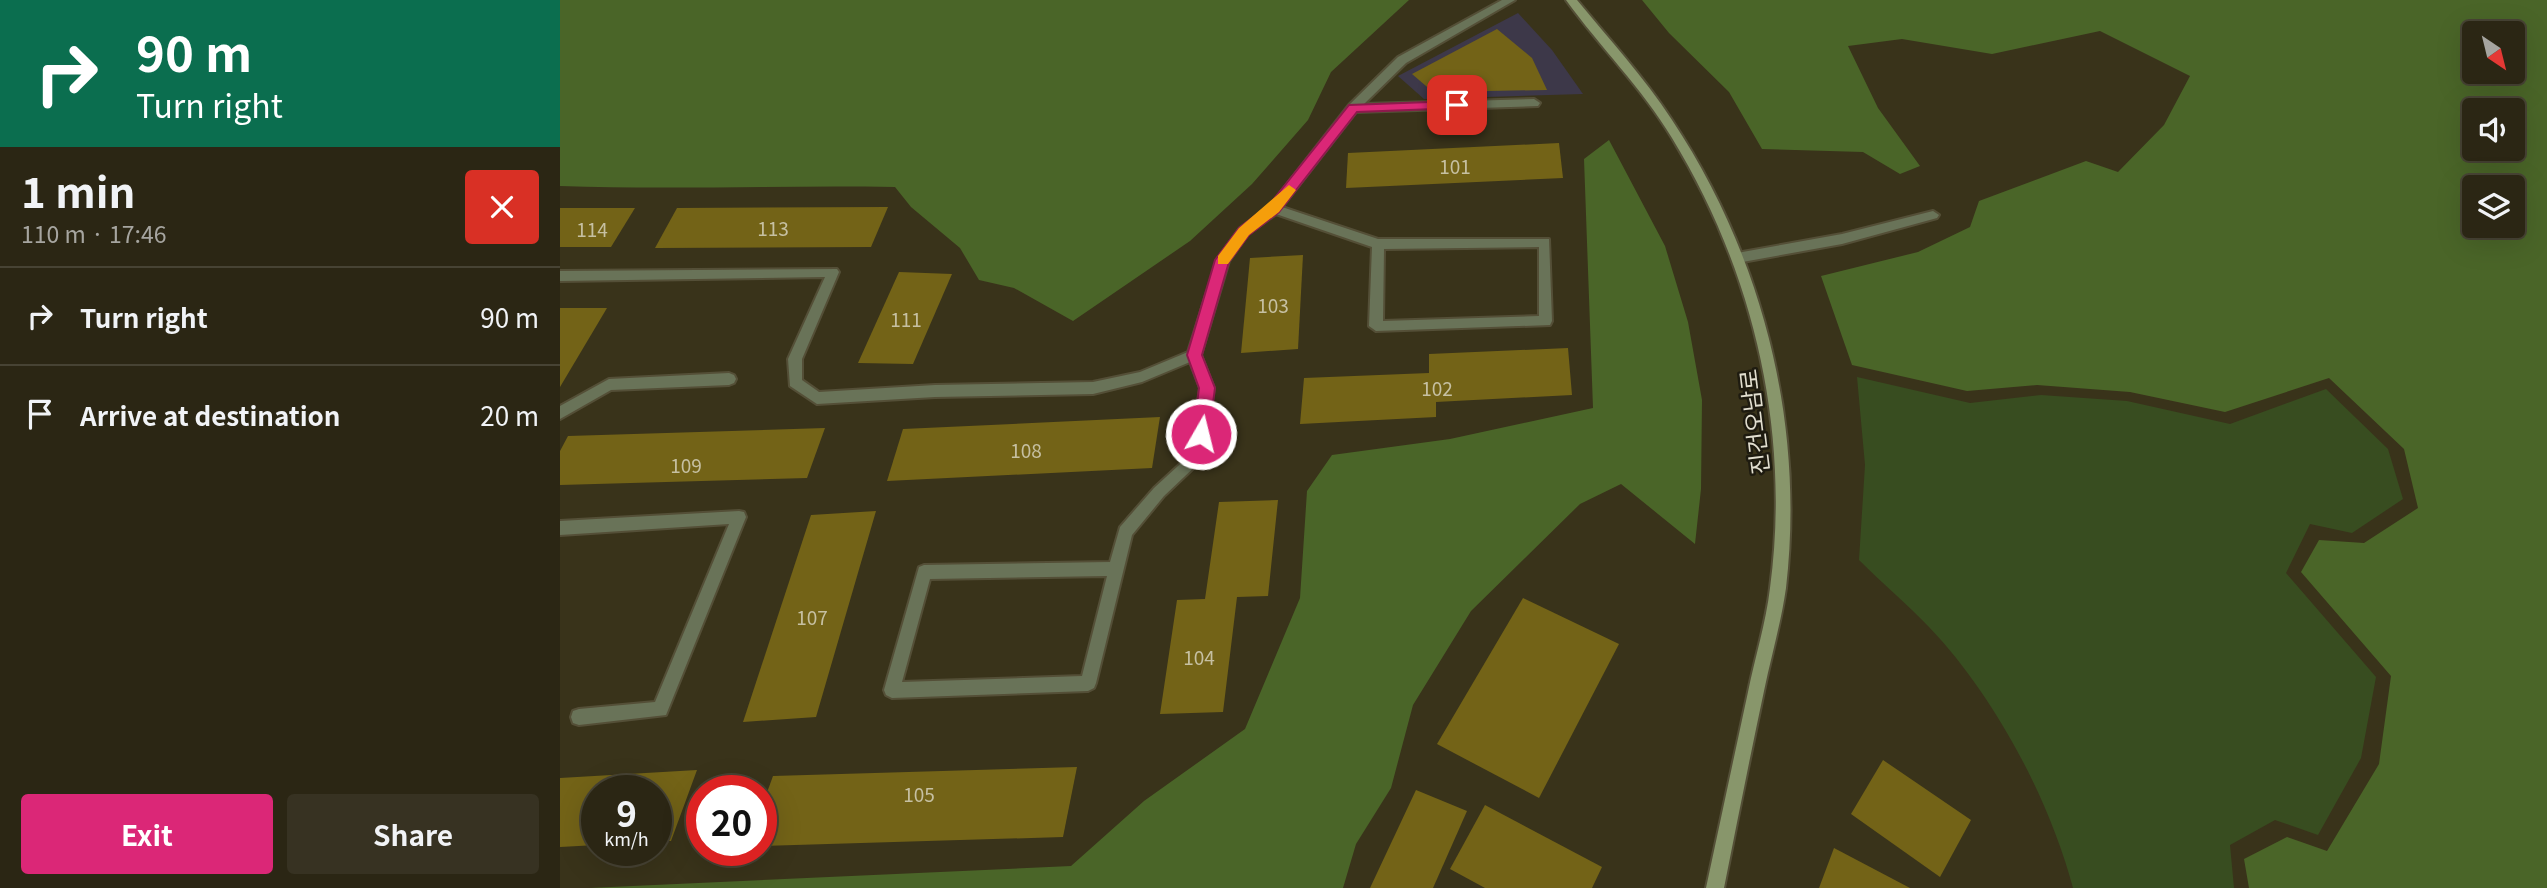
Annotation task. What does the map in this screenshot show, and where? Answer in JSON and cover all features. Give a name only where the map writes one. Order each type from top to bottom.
[{"type":"main road","name":"진건오남로","points":[[1571,0],[1677,137],[1737,258],[1752,295],[1767,349],[1781,421],[1785,500],[1777,589],[1715,888]]},
{"type":"lane","points":[[1115,569],[924,572],[891,690],[1088,683],[1125,532],[1159,492],[1198,458],[1207,388],[1194,355],[1223,260],[1244,231],[1274,209],[1353,108],[1402,60],[1510,0]]},
{"type":"lane","points":[[1353,108],[1534,103]]},
{"type":"lane","points":[[1274,209],[1378,244],[1545,242],[1545,321],[1376,326],[1378,244]]},
{"type":"lane","points":[[1737,258],[1842,239],[1933,215]]},
{"type":"lane","points":[[560,276],[832,272],[795,359],[794,382],[817,398],[934,391],[1093,388],[1142,377],[1194,355]]},
{"type":"lane","points":[[560,413],[609,385],[729,379]]},
{"type":"lane","points":[[560,528],[739,517],[660,709],[579,717]]},
{"type":"shaded area","points":[[1518,13],[1552,50],[1583,94],[1424,99],[1398,76]]},
{"type":"green space","points":[[560,0],[1409,0],[1331,72],[1308,120],[1252,184],[1190,241],[1073,321],[1014,288],[979,280],[960,248],[911,207],[895,187],[560,186]]},
{"type":"green space","points":[[1642,0],[2547,0],[2547,888],[2249,888],[2244,859],[2287,837],[2327,851],[2379,764],[2391,676],[2301,572],[2319,540],[2364,543],[2418,508],[2404,449],[2329,378],[2225,412],[2130,392],[2037,385],[1967,391],[1852,365],[1821,276],[1918,252],[1970,227],[1979,201],[2086,161],[2118,172],[2164,125],[2190,76],[2100,31],[1992,54],[1902,39],[1848,46],[1878,108],[1920,166],[1900,174],[1863,152],[1762,149],[1729,92],[1669,33]]},
{"type":"green space","points":[[1609,140],[1665,246],[1688,322],[1702,400],[1701,489],[1695,544],[1621,484],[1580,504],[1471,611],[1413,705],[1391,788],[1356,844],[1343,888],[589,888],[1071,866],[1144,801],[1245,729],[1300,598],[1307,491],[1332,455],[1450,439],[1593,408],[1584,159]]},
{"type":"green space","points":[[1857,377],[1970,403],[2041,395],[2127,401],[2230,424],[2326,389],[2388,449],[2403,499],[2352,533],[2310,524],[2286,573],[2376,677],[2361,758],[2318,835],[2275,820],[2230,845],[2234,888],[2073,888],[2050,819],[1997,716],[1953,654],[1929,627],[1859,560],[1865,465]]},
{"type":"building","points":[[1497,29],[1532,58],[1547,90],[1433,92],[1412,74]]},
{"type":"building","points":[[1559,143],[1563,178],[1346,188],[1348,153]]},
{"type":"building","points":[[888,207],[871,247],[655,248],[677,208]]},
{"type":"building","points":[[560,208],[635,208],[611,247],[560,247]]},
{"type":"building","points":[[1303,255],[1298,349],[1241,353],[1250,258]]},
{"type":"building","points":[[899,272],[952,274],[913,364],[858,363]]},
{"type":"building","points":[[560,308],[607,308],[560,387]]},
{"type":"building","points":[[1568,348],[1572,395],[1436,402],[1436,417],[1300,424],[1304,378],[1429,373],[1429,354]]},
{"type":"building","points":[[1160,417],[1152,468],[887,481],[903,429]]},
{"type":"building","points":[[825,428],[807,478],[560,485],[560,451],[568,436]]},
{"type":"building","points":[[1278,500],[1268,596],[1237,597],[1223,712],[1160,714],[1177,600],[1205,599],[1219,502]]},
{"type":"building","points":[[876,511],[816,717],[743,722],[811,515]]},
{"type":"building","points":[[1523,598],[1619,644],[1539,798],[1437,744]]},
{"type":"building","points":[[1883,760],[1971,820],[1940,877],[1851,814]]},
{"type":"building","points":[[1077,767],[1063,837],[777,846],[777,776]]},
{"type":"building","points":[[697,770],[695,775],[686,775],[686,800],[672,838],[672,775],[611,775]]},
{"type":"building","points":[[581,777],[581,846],[560,847],[560,778]]},
{"type":"building","points":[[1416,790],[1467,811],[1433,888],[1370,888]]},
{"type":"building","points":[[1485,805],[1602,867],[1592,888],[1485,888],[1450,869]]},
{"type":"building","points":[[1834,848],[1910,888],[1819,888]]},
{"type":"slow traffic","points":[[1223,260],[1244,231],[1274,209],[1289,190]]},
{"type":"route","points":[[1201,434],[1207,388],[1194,355],[1223,260],[1244,231],[1274,209],[1353,108],[1457,105]]}]
